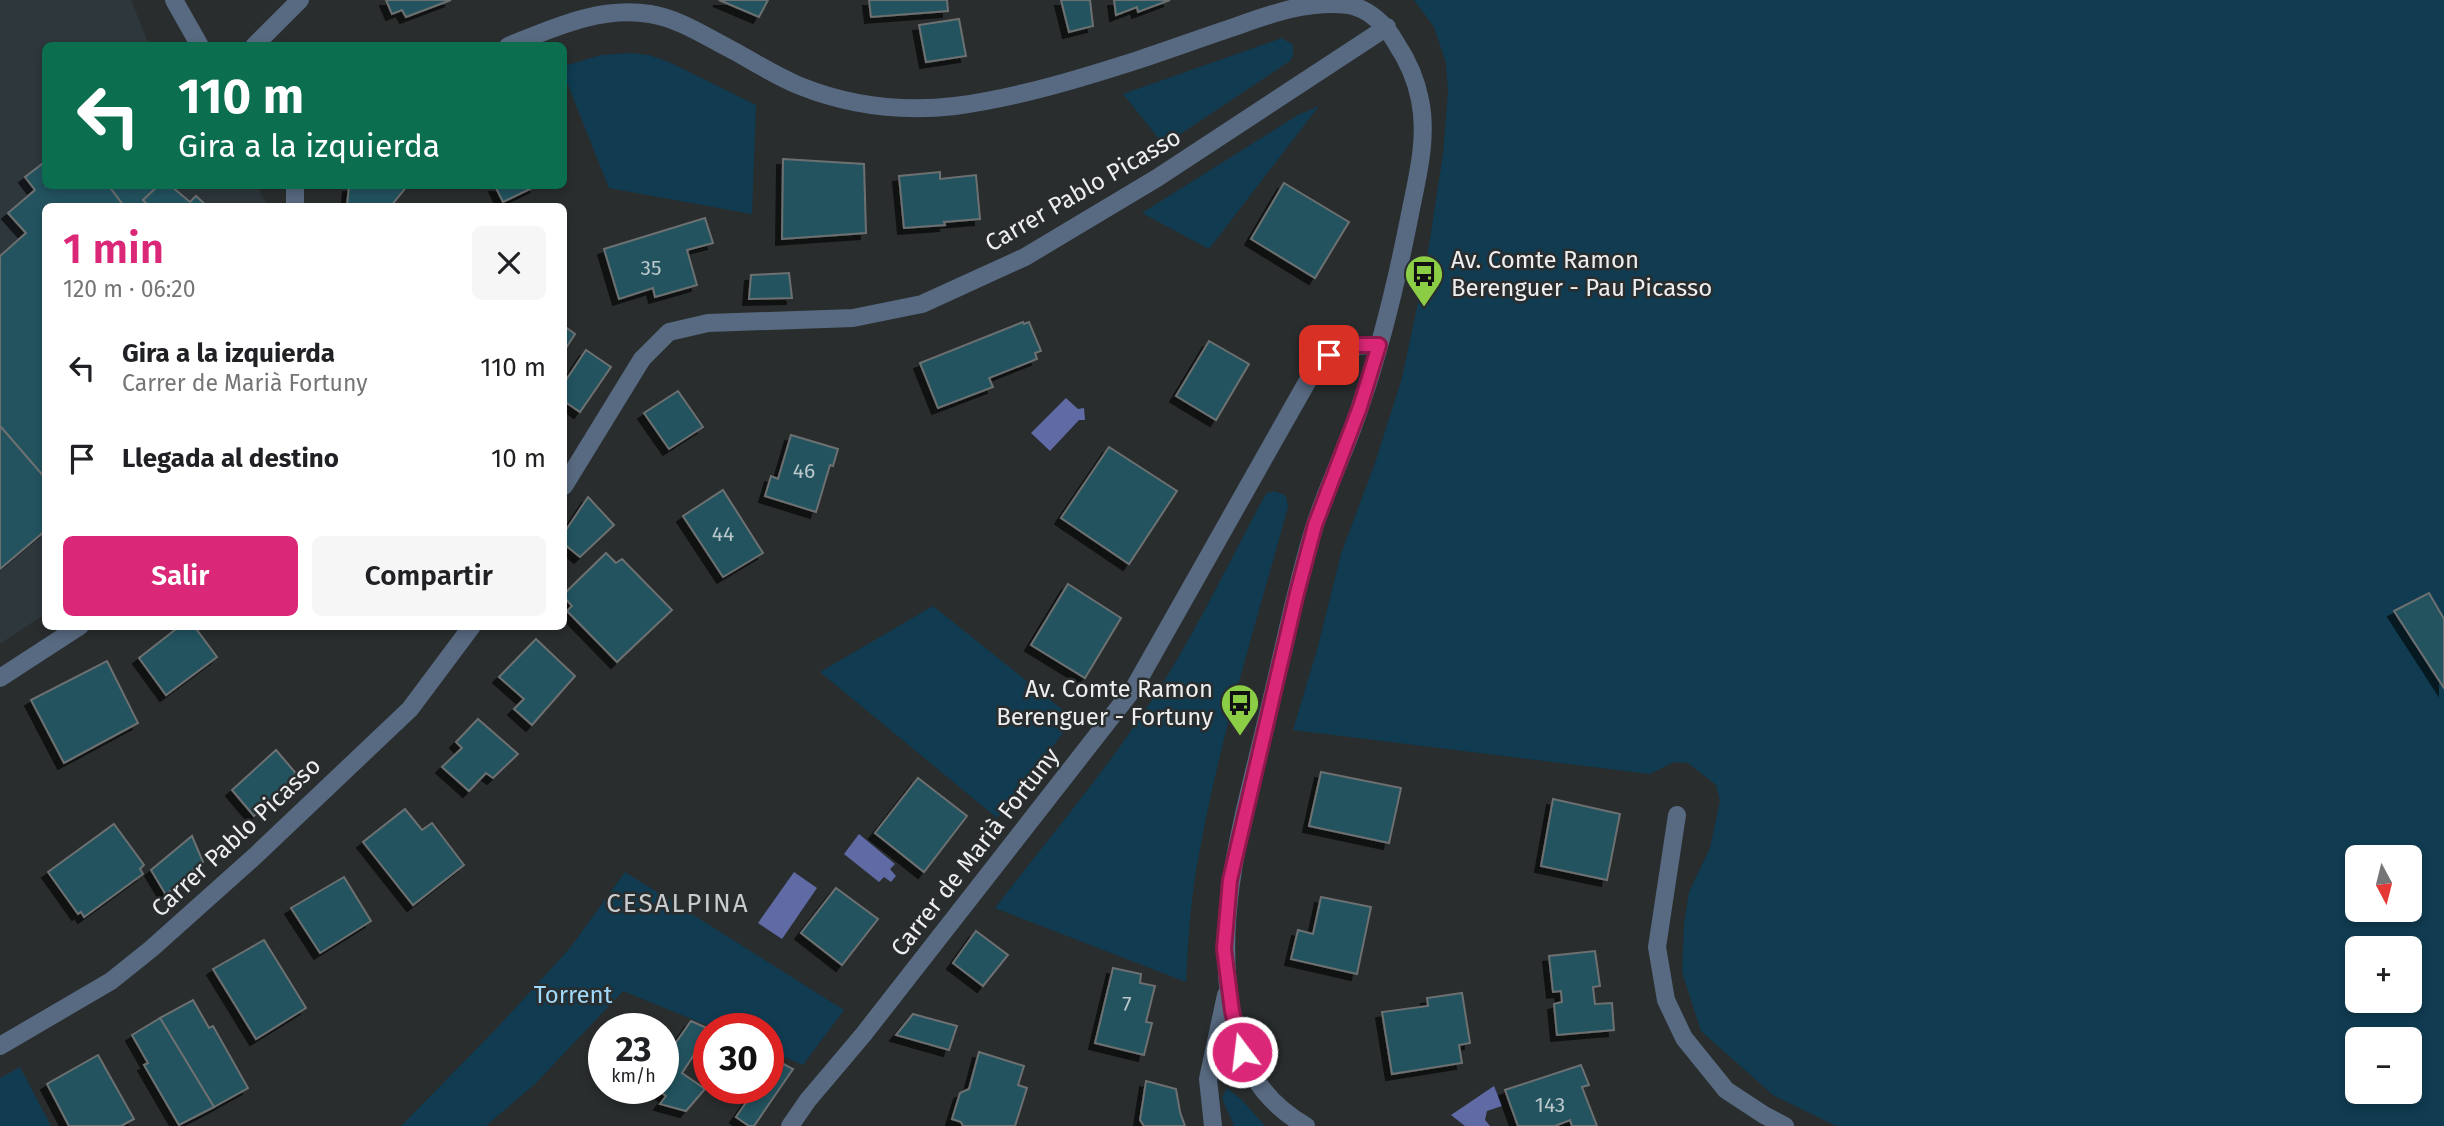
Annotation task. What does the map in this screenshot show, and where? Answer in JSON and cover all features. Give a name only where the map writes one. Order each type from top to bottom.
[{"type":"street","points":[[174,0],[198,42]]},
{"type":"street","points":[[258,42],[300,0]]},
{"type":"street","points":[[518,42],[569,22],[594,16],[623,12],[651,14],[677,21],[799,86],[884,108],[922,109],[1009,96],[1132,62],[1293,6],[1323,2],[1354,5],[1387,27],[1413,72],[1423,125],[1422,149],[1390,307],[1360,407],[1315,525],[1262,739],[1230,880],[1224,949],[1236,1035],[1248,1069],[1263,1092],[1283,1113],[1306,1126]]},
{"type":"street","name":"Carrer Pablo Picasso","points":[[567,481],[642,359],[669,332],[708,323],[853,318],[922,304],[1025,257],[1157,178],[1387,27]]},
{"type":"street","name":"Carrer de Marià Fortuny","points":[[790,1126],[1134,688],[1315,368],[1329,355],[1350,345],[1379,345]]},
{"type":"street","points":[[0,678],[74,630]]},
{"type":"street","name":"Carrer Pablo Picasso","points":[[0,1046],[111,981],[151,949],[254,857],[410,709],[469,630]]},
{"type":"street","points":[[1677,815],[1657,947],[1666,1000],[1684,1038],[1726,1090],[1785,1126]]},
{"type":"street","points":[[1213,1126],[1208,1079],[1228,987]]},
{"type":"shaded area","points":[[0,0],[131,0],[148,42],[42,42],[42,189],[259,189],[266,203],[42,203],[42,616],[0,644]]},
{"type":"green space","points":[[1414,0],[2444,0],[2444,1126],[1836,1126],[1773,1095],[1701,1031],[1682,972],[1684,924],[1689,892],[1710,848],[1720,801],[1716,785],[1688,763],[1674,762],[1650,774],[1293,730],[1317,650],[1341,554],[1374,466],[1402,378],[1426,265],[1443,154],[1448,92],[1446,63],[1434,27]]},
{"type":"green space","points":[[1282,38],[1293,45],[1290,61],[1164,145],[1123,94]]},
{"type":"green space","points":[[601,55],[649,55],[669,62],[756,105],[752,214],[609,188],[567,83],[567,65]]},
{"type":"green space","points":[[1319,106],[1209,249],[1142,213],[1298,115]]},
{"type":"green space","points":[[1275,491],[1286,496],[1288,507],[1218,763],[1192,899],[1186,982],[995,908],[1134,727],[1196,626],[1263,499],[1267,493]]},
{"type":"green space","points":[[933,606],[1074,719],[997,818],[820,672]]},
{"type":"green space","name":"Torrent","points":[[625,872],[844,1010],[803,1065],[784,1057],[784,1013],[693,1013],[693,1020],[623,991],[602,1013],[588,1013],[588,1028],[536,1083],[486,1126],[401,1126],[497,1028],[570,948]]},
{"type":"green space","points":[[20,1067],[51,1126],[0,1126],[0,1078]]},
{"type":"green space","points":[[1227,1088],[1242,1100],[1265,1126],[1234,1126],[1222,1098]]},
{"type":"water","points":[[1066,398],[1078,409],[1084,408],[1085,420],[1079,420],[1050,451],[1031,433]]},
{"type":"water","points":[[859,834],[895,864],[890,869],[896,876],[891,882],[884,877],[879,882],[844,854]]},
{"type":"water","points":[[794,872],[817,888],[782,939],[758,923]]},
{"type":"water","points":[[1494,1086],[1502,1106],[1487,1111],[1485,1120],[1490,1126],[1465,1126],[1451,1115]]},
{"type":"building","points":[[386,0],[451,0],[406,17],[402,10],[392,14]]},
{"type":"building","points":[[719,0],[768,0],[759,17]]},
{"type":"building","points":[[869,0],[947,0],[948,11],[871,17]]},
{"type":"building","points":[[1061,0],[1090,0],[1093,26],[1069,32]]},
{"type":"building","points":[[1114,0],[1170,0],[1138,12],[1137,7],[1116,15]]},
{"type":"building","points":[[959,19],[966,56],[926,62],[919,25]]},
{"type":"building","points":[[783,159],[864,164],[866,233],[782,239]]},
{"type":"building","points":[[42,164],[42,189],[111,189],[122,203],[42,203],[42,474],[0,426],[0,256],[26,233],[8,213],[35,190],[25,177]]},
{"type":"building","points":[[940,172],[940,179],[976,175],[980,219],[904,228],[899,176]]},
{"type":"building","points":[[1284,183],[1349,222],[1315,278],[1251,239]]},
{"type":"building","points":[[111,189],[155,189],[143,200],[146,203],[122,203]]},
{"type":"building","points":[[155,189],[175,189],[190,202],[196,196],[204,203],[146,203],[143,200]]},
{"type":"building","points":[[349,189],[405,189],[393,203],[347,203]]},
{"type":"building","points":[[496,189],[530,189],[503,202]]},
{"type":"building","points":[[705,218],[713,243],[687,250],[697,285],[655,297],[653,288],[619,299],[604,249]]},
{"type":"building","points":[[789,273],[792,298],[749,299],[751,275]]},
{"type":"building","points":[[1023,322],[1029,322],[1041,351],[1035,353],[1037,359],[989,378],[993,387],[938,408],[920,363]]},
{"type":"building","points":[[567,328],[575,334],[567,346]]},
{"type":"building","points":[[1209,341],[1249,364],[1216,420],[1176,396]]},
{"type":"building","points":[[586,350],[611,367],[580,412],[567,403],[567,378]]},
{"type":"building","points":[[678,391],[703,427],[669,449],[644,413]]},
{"type":"building","points":[[0,426],[42,474],[42,533],[0,569]]},
{"type":"building","points":[[791,435],[838,449],[833,466],[830,465],[816,512],[765,496],[771,476],[778,479]]},
{"type":"building","points":[[1109,447],[1177,491],[1129,564],[1061,518]]},
{"type":"building","points":[[723,490],[763,553],[723,577],[683,516]]},
{"type":"building","points":[[588,497],[614,525],[580,557],[567,546],[567,528]]},
{"type":"building","points":[[606,553],[616,563],[622,559],[672,610],[617,662],[567,611],[572,606],[567,600],[567,591]]},
{"type":"building","points":[[1068,584],[1121,618],[1085,678],[1031,645]]},
{"type":"building","points":[[2429,593],[2444,619],[2444,688],[2394,611]]},
{"type":"building","points":[[175,630],[197,630],[217,657],[166,695],[139,658]]},
{"type":"building","points":[[536,639],[575,676],[532,725],[514,709],[524,699],[499,677]]},
{"type":"building","points":[[107,661],[138,723],[64,763],[31,700]]},
{"type":"building","points":[[478,719],[518,754],[493,778],[486,773],[469,791],[442,767],[462,748],[456,742]]},
{"type":"building","points":[[276,750],[299,777],[254,816],[232,790]]},
{"type":"building","points":[[1321,772],[1401,788],[1389,843],[1309,826]]},
{"type":"building","points":[[918,778],[967,816],[924,872],[875,833]]},
{"type":"building","points":[[1553,799],[1620,814],[1607,880],[1541,866]]},
{"type":"building","points":[[405,809],[422,830],[432,823],[464,865],[413,905],[363,842]]},
{"type":"building","points":[[114,824],[144,865],[140,869],[143,874],[84,917],[81,912],[78,914],[48,872]]},
{"type":"building","points":[[192,836],[203,862],[166,895],[151,870]]},
{"type":"building","points":[[344,877],[371,921],[320,953],[291,908]]},
{"type":"building","points":[[836,888],[878,919],[842,965],[801,933]]},
{"type":"building","points":[[1321,897],[1371,907],[1357,974],[1291,959],[1298,930],[1313,934]]},
{"type":"building","points":[[976,931],[1008,955],[983,986],[953,963]]},
{"type":"building","points":[[264,940],[306,1008],[256,1039],[213,969]]},
{"type":"building","points":[[1595,951],[1600,986],[1593,987],[1595,1004],[1612,1003],[1614,1030],[1557,1035],[1554,1004],[1562,1002],[1561,991],[1553,992],[1549,956]]},
{"type":"building","points":[[1113,968],[1141,974],[1140,983],[1155,986],[1146,1022],[1152,1023],[1144,1055],[1095,1043]]},
{"type":"building","points":[[1462,993],[1470,1043],[1459,1045],[1462,1063],[1392,1074],[1382,1012],[1428,1006],[1427,998]]},
{"type":"building","points":[[193,1000],[209,1028],[213,1026],[248,1088],[214,1107],[160,1018]]},
{"type":"building","points":[[913,1014],[957,1026],[949,1050],[896,1035]]},
{"type":"building","points":[[160,1018],[214,1107],[179,1125],[144,1065],[148,1063],[132,1035]]},
{"type":"building","points":[[693,1022],[693,1056],[682,1073],[693,1081],[693,1103],[686,1111],[660,1104],[679,1104],[679,1038]]},
{"type":"building","points":[[979,1052],[1024,1066],[1018,1085],[1027,1088],[1015,1126],[963,1126],[961,1122],[952,1119],[960,1093],[969,1089]]},
{"type":"building","points":[[98,1055],[134,1119],[121,1126],[69,1126],[47,1084]]},
{"type":"building","points":[[784,1064],[793,1069],[784,1082]]},
{"type":"building","points":[[1581,1065],[1589,1085],[1582,1087],[1597,1126],[1572,1126],[1570,1120],[1555,1126],[1518,1126],[1505,1090]]},
{"type":"building","points":[[1146,1081],[1176,1089],[1185,1126],[1144,1126],[1140,1120]]},
{"type":"building","points":[[745,1104],[769,1104],[754,1126],[749,1126],[736,1117]]},
{"type":"place","name":"Av. Comte Ramon Berenguer - Pau Picasso","points":[[1424,308]]},
{"type":"place","name":"Av. Comte Ramon Berenguer - Fortuny","points":[[1240,737]]},
{"type":"district","name":"CESALPINA","points":[[678,903]]},
{"type":"route","points":[[1242,1052],[1236,1035],[1224,949],[1230,880],[1315,525],[1360,407],[1379,345],[1350,345],[1329,355]]}]
